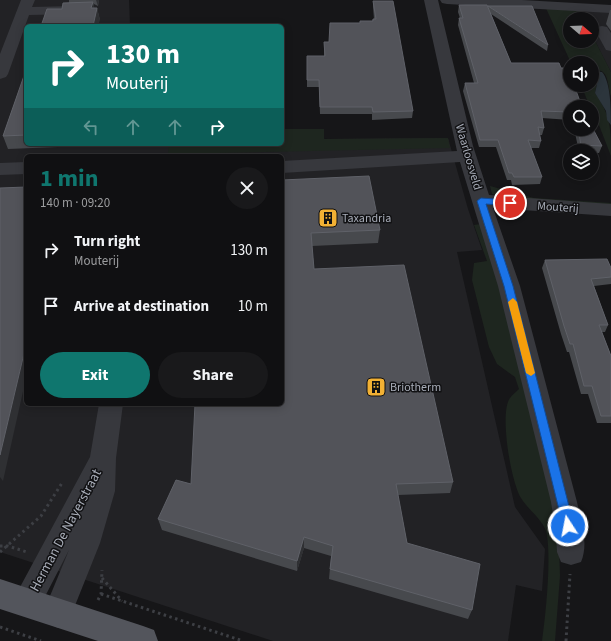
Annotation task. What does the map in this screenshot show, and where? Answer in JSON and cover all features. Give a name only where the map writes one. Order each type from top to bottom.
[{"type":"main road","points":[[0,594],[143,641]]},
{"type":"street","name":"Waarloosveld","points":[[431,0],[468,156],[509,286],[564,502],[571,552]]},
{"type":"street","points":[[447,0],[493,1],[611,9]]},
{"type":"street","points":[[0,74],[26,6],[61,5],[91,9]]},
{"type":"street","points":[[602,30],[611,48]]},
{"type":"street","points":[[284,167],[468,156]]},
{"type":"street","points":[[0,168],[24,168]]},
{"type":"street","name":"Mouterij","points":[[481,201],[611,210]]},
{"type":"street","name":"Herman De Nayerstraat","points":[[58,612],[86,543],[102,491],[103,458],[110,406]]},
{"type":"street","name":"Herman De Nayerstraat","points":[[27,602],[103,458]]},
{"type":"path","points":[[0,552],[41,516],[65,478]]},
{"type":"path","points":[[566,641],[571,552]]},
{"type":"path","points":[[101,594],[243,641]]},
{"type":"path","points":[[0,627],[41,641]]},
{"type":"shaded area","points":[[0,0],[129,0],[130,24],[24,24],[24,146],[284,146],[284,129],[324,129],[324,139],[448,138],[468,209],[482,250],[457,252],[515,507],[545,549],[542,591],[516,585],[508,641],[273,641],[0,552]]},
{"type":"shaded area","points":[[545,6],[578,8],[580,12],[563,12],[563,45]]},
{"type":"shaded area","points":[[578,8],[611,10],[611,72],[599,48],[599,12],[580,12]]},
{"type":"shaded area","points":[[564,48],[599,48],[611,72],[611,96],[607,78],[602,71],[599,70],[599,56],[568,56]]},
{"type":"shaded area","points":[[599,72],[602,72],[609,89],[611,125],[607,120],[606,111],[595,93],[599,92]]},
{"type":"shaded area","points":[[584,92],[595,92],[607,116],[611,138],[611,156],[599,125],[599,100],[587,100]]},
{"type":"shaded area","points":[[284,129],[324,129],[324,139],[448,138],[450,148],[168,154],[169,146],[284,146]]},
{"type":"shaded area","points":[[490,186],[534,198],[611,203],[611,205],[502,197],[492,194]]},
{"type":"shaded area","points":[[481,224],[495,264],[553,499],[559,546],[560,576],[555,641],[542,641],[548,573],[548,546],[546,530],[540,520],[521,498],[517,490],[510,463],[506,432],[507,406],[510,398],[519,389],[515,377],[497,364],[489,347],[472,280],[474,263],[487,261],[474,225]]},
{"type":"building","points":[[373,1],[393,1],[413,111],[373,112],[372,107],[320,107],[319,80],[307,80],[307,56],[325,56],[324,42],[329,42],[330,23],[360,23],[360,21],[373,21],[373,19],[376,19]]},
{"type":"building","points":[[93,2],[91,8],[97,8],[93,24],[42,24],[47,9],[62,9],[63,3]]},
{"type":"building","points":[[459,5],[487,5],[511,63],[559,63],[561,68],[563,68],[563,92],[577,92],[579,100],[563,100],[563,112],[541,111],[544,128],[538,127],[541,141],[528,140],[542,177],[514,177],[512,173],[509,173],[498,140],[480,140],[465,83],[478,83],[459,18],[463,18]]},
{"type":"building","points":[[488,6],[532,6],[548,45]]},
{"type":"building","points":[[24,76],[24,135],[3,136]]},
{"type":"building","points":[[579,136],[597,136],[602,146],[599,146],[599,144],[581,144]]},
{"type":"building","points":[[369,176],[380,230],[311,233],[314,269],[404,265],[453,482],[396,484],[407,543],[480,564],[472,610],[330,569],[333,546],[304,537],[297,561],[158,519],[176,480],[191,484],[195,406],[284,406],[284,180]]},
{"type":"building","points":[[24,187],[24,353],[0,455],[0,188]]},
{"type":"building","points":[[607,259],[611,268],[611,277],[591,279],[608,325],[599,325],[611,356],[611,416],[601,416],[592,386],[584,386],[573,344],[570,344],[564,326],[545,260]]},
{"type":"slow traffic","points":[[513,302],[531,373]]},
{"type":"place","name":"Taxandria","points":[[328,218]]},
{"type":"place","name":"Briotherm","points":[[376,387]]},
{"type":"route","points":[[510,203],[481,201],[509,286],[564,502],[568,526]]}]
